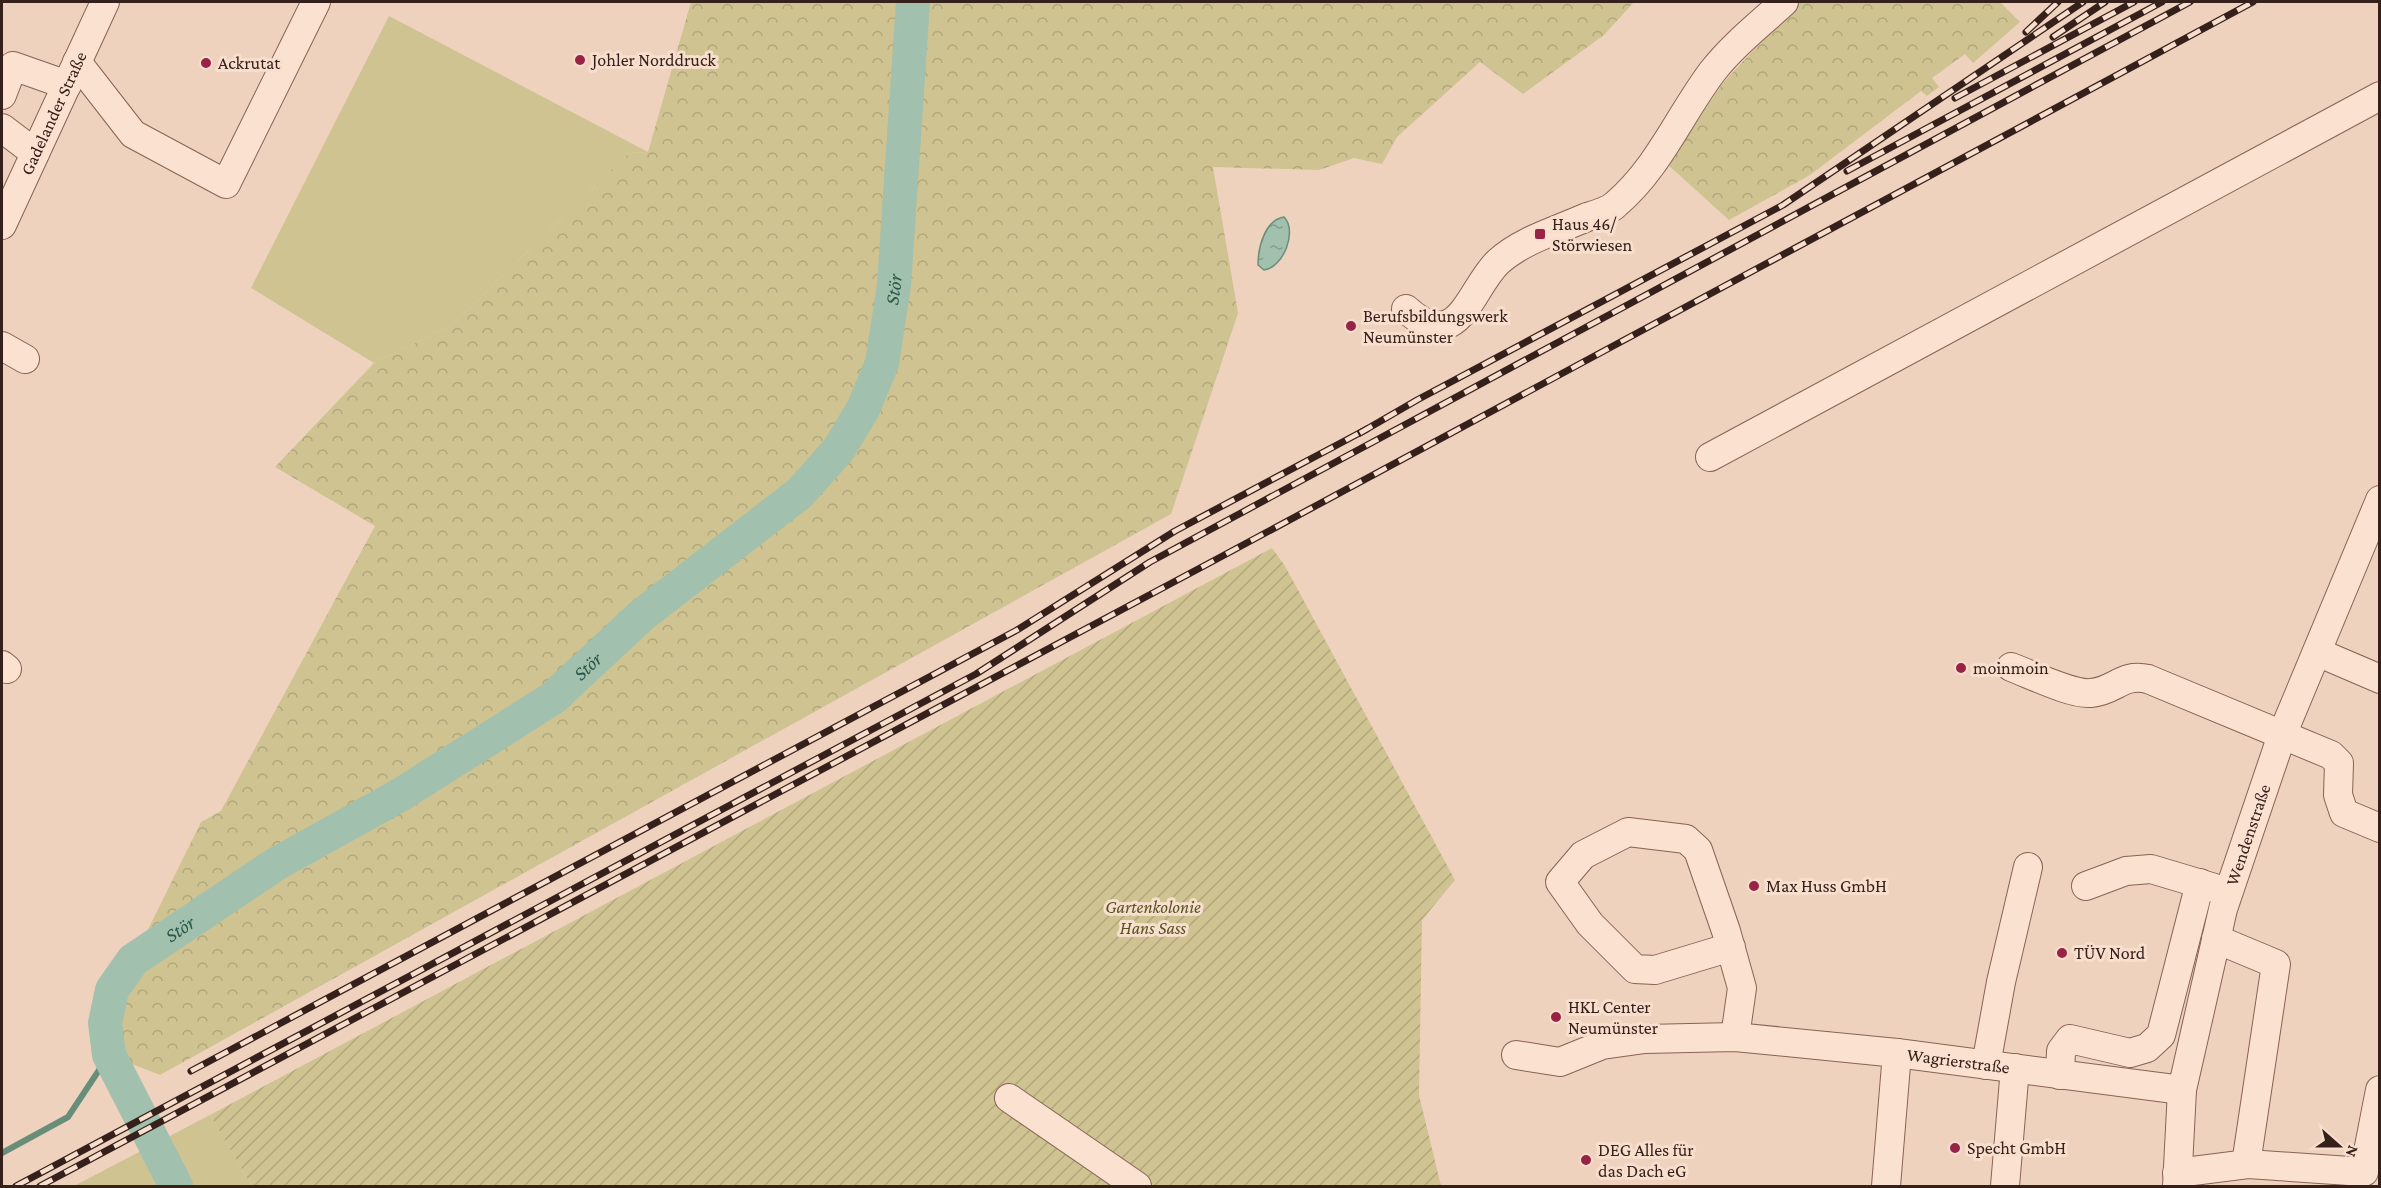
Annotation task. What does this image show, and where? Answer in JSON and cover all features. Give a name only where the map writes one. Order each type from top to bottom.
[{"type":"street","name":"Gadelander Straße","points":[[2,225],[105,2]]},
{"type":"street","points":[[2,95],[7,63],[72,74],[133,134],[226,184],[316,2]]},
{"type":"street","points":[[1406,309],[1418,320],[1433,325],[1449,324],[1463,315],[1497,263],[1517,248],[1614,207],[1641,180],[1663,150],[1677,122],[1714,70],[1784,2]]},
{"type":"street","points":[[1710,457],[2379,96]]},
{"type":"street","points":[[2,128],[35,153]]},
{"type":"street","name":"Wendenstraße","points":[[2177,1180],[2182,1090],[2228,892],[2282,735],[2379,500]]},
{"type":"street","points":[[2317,652],[2379,679]]},
{"type":"street","points":[[2011,667],[2088,694],[2103,691],[2122,679],[2134,676],[2148,679],[2331,755],[2339,763],[2338,795],[2344,813],[2379,828]]},
{"type":"street","points":[[1731,947],[1655,970],[1635,969],[1590,924],[1560,882],[1583,855],[1628,832],[1686,838],[1698,850],[1731,947],[1742,988],[1735,1037]]},
{"type":"street","points":[[1986,1065],[2001,982],[2028,867]]},
{"type":"street","points":[[2086,886],[2126,871],[2151,869],[2228,892]]},
{"type":"street","points":[[2060,1075],[2061,1051],[2070,1039],[2130,1053],[2147,1048],[2161,1035],[2200,883]]},
{"type":"street","points":[[2216,939],[2276,964],[2246,1164]]},
{"type":"street","name":"Wagrierstraße","points":[[1516,1055],[1560,1062],[1602,1046],[1645,1039],[1735,1037],[1897,1053],[2182,1090]]},
{"type":"street","points":[[1887,1186],[1897,1053]]},
{"type":"street","points":[[2005,1186],[2015,1068]]},
{"type":"street","points":[[2177,1180],[2246,1164],[2364,1172],[2379,1090]]},
{"type":"street","points":[[1009,1098],[1137,1186]]},
{"type":"green space","points":[[691,2],[1634,2],[1604,35],[1523,94],[1480,62],[1397,137],[1382,164],[1354,158],[1319,170],[1213,167],[1238,313],[1171,514],[160,1075],[109,1055],[105,1023],[112,990],[133,960],[201,822],[221,811],[375,526],[275,467],[374,363],[452,325],[629,153],[648,152]]},
{"type":"green space","points":[[1798,2],[2000,2],[2020,22],[1973,63],[1965,54],[1932,78],[1939,87],[1927,96],[1921,91],[1810,175],[1729,220],[1667,164],[1723,83]]},
{"type":"green space","points":[[389,16],[648,152],[629,153],[452,325],[374,363],[251,288]]},
{"type":"green space","name":"Gartenkolonie Hans Sass","points":[[1272,548],[1285,566],[1455,880],[1422,920],[1419,1095],[1441,1186],[252,1186],[210,1115]]},
{"type":"green space","points":[[210,1115],[252,1186],[74,1186]]},
{"type":"water","points":[[1284,217],[1289,231],[1286,248],[1277,263],[1264,270],[1258,265],[1259,250],[1264,235],[1272,223]]},
{"type":"waterway","name":"Stör","points":[[176,1186],[109,1055],[105,1023],[112,990],[133,960],[276,864],[400,795],[553,698],[642,615],[800,493],[839,449],[863,409],[882,363],[894,285],[913,2]]},
{"type":"waterway","points":[[2,1153],[68,1117],[109,1055]]},
{"type":"railway","points":[[2026,32],[2058,2]]},
{"type":"railway","points":[[1360,433],[1417,400],[1783,205],[2083,2]]},
{"type":"railway","points":[[2053,37],[2105,2]]},
{"type":"railway","points":[[1955,98],[2134,2]]},
{"type":"railway","points":[[1847,171],[2162,2]]},
{"type":"railway","points":[[16,1186],[976,674],[1150,562],[2190,2]]},
{"type":"railway","points":[[40,1186],[1215,560],[2253,2]]},
{"type":"railway","points":[[191,1071],[1017,630],[1175,531],[1367,429]]},
{"type":"place","name":"Johler Norddruck","points":[[580,60]]},
{"type":"place","name":"Ackrutat","points":[[206,63]]},
{"type":"place","name":"Haus 46/ Störwiesen","points":[[1540,234]]},
{"type":"place","name":"Berufsbildungswerk Neumünster","points":[[1351,326]]},
{"type":"place","name":"moinmoin","points":[[1961,668]]},
{"type":"place","name":"Max Huss GmbH","points":[[1754,886]]},
{"type":"place","name":"TÜV Nord","points":[[2062,953]]},
{"type":"place","name":"HKL Center Neumünster","points":[[1556,1017]]},
{"type":"place","name":"Specht GmbH","points":[[1955,1148]]},
{"type":"place","name":"DEG Alles für das Dach eG","points":[[1586,1160]]}]
